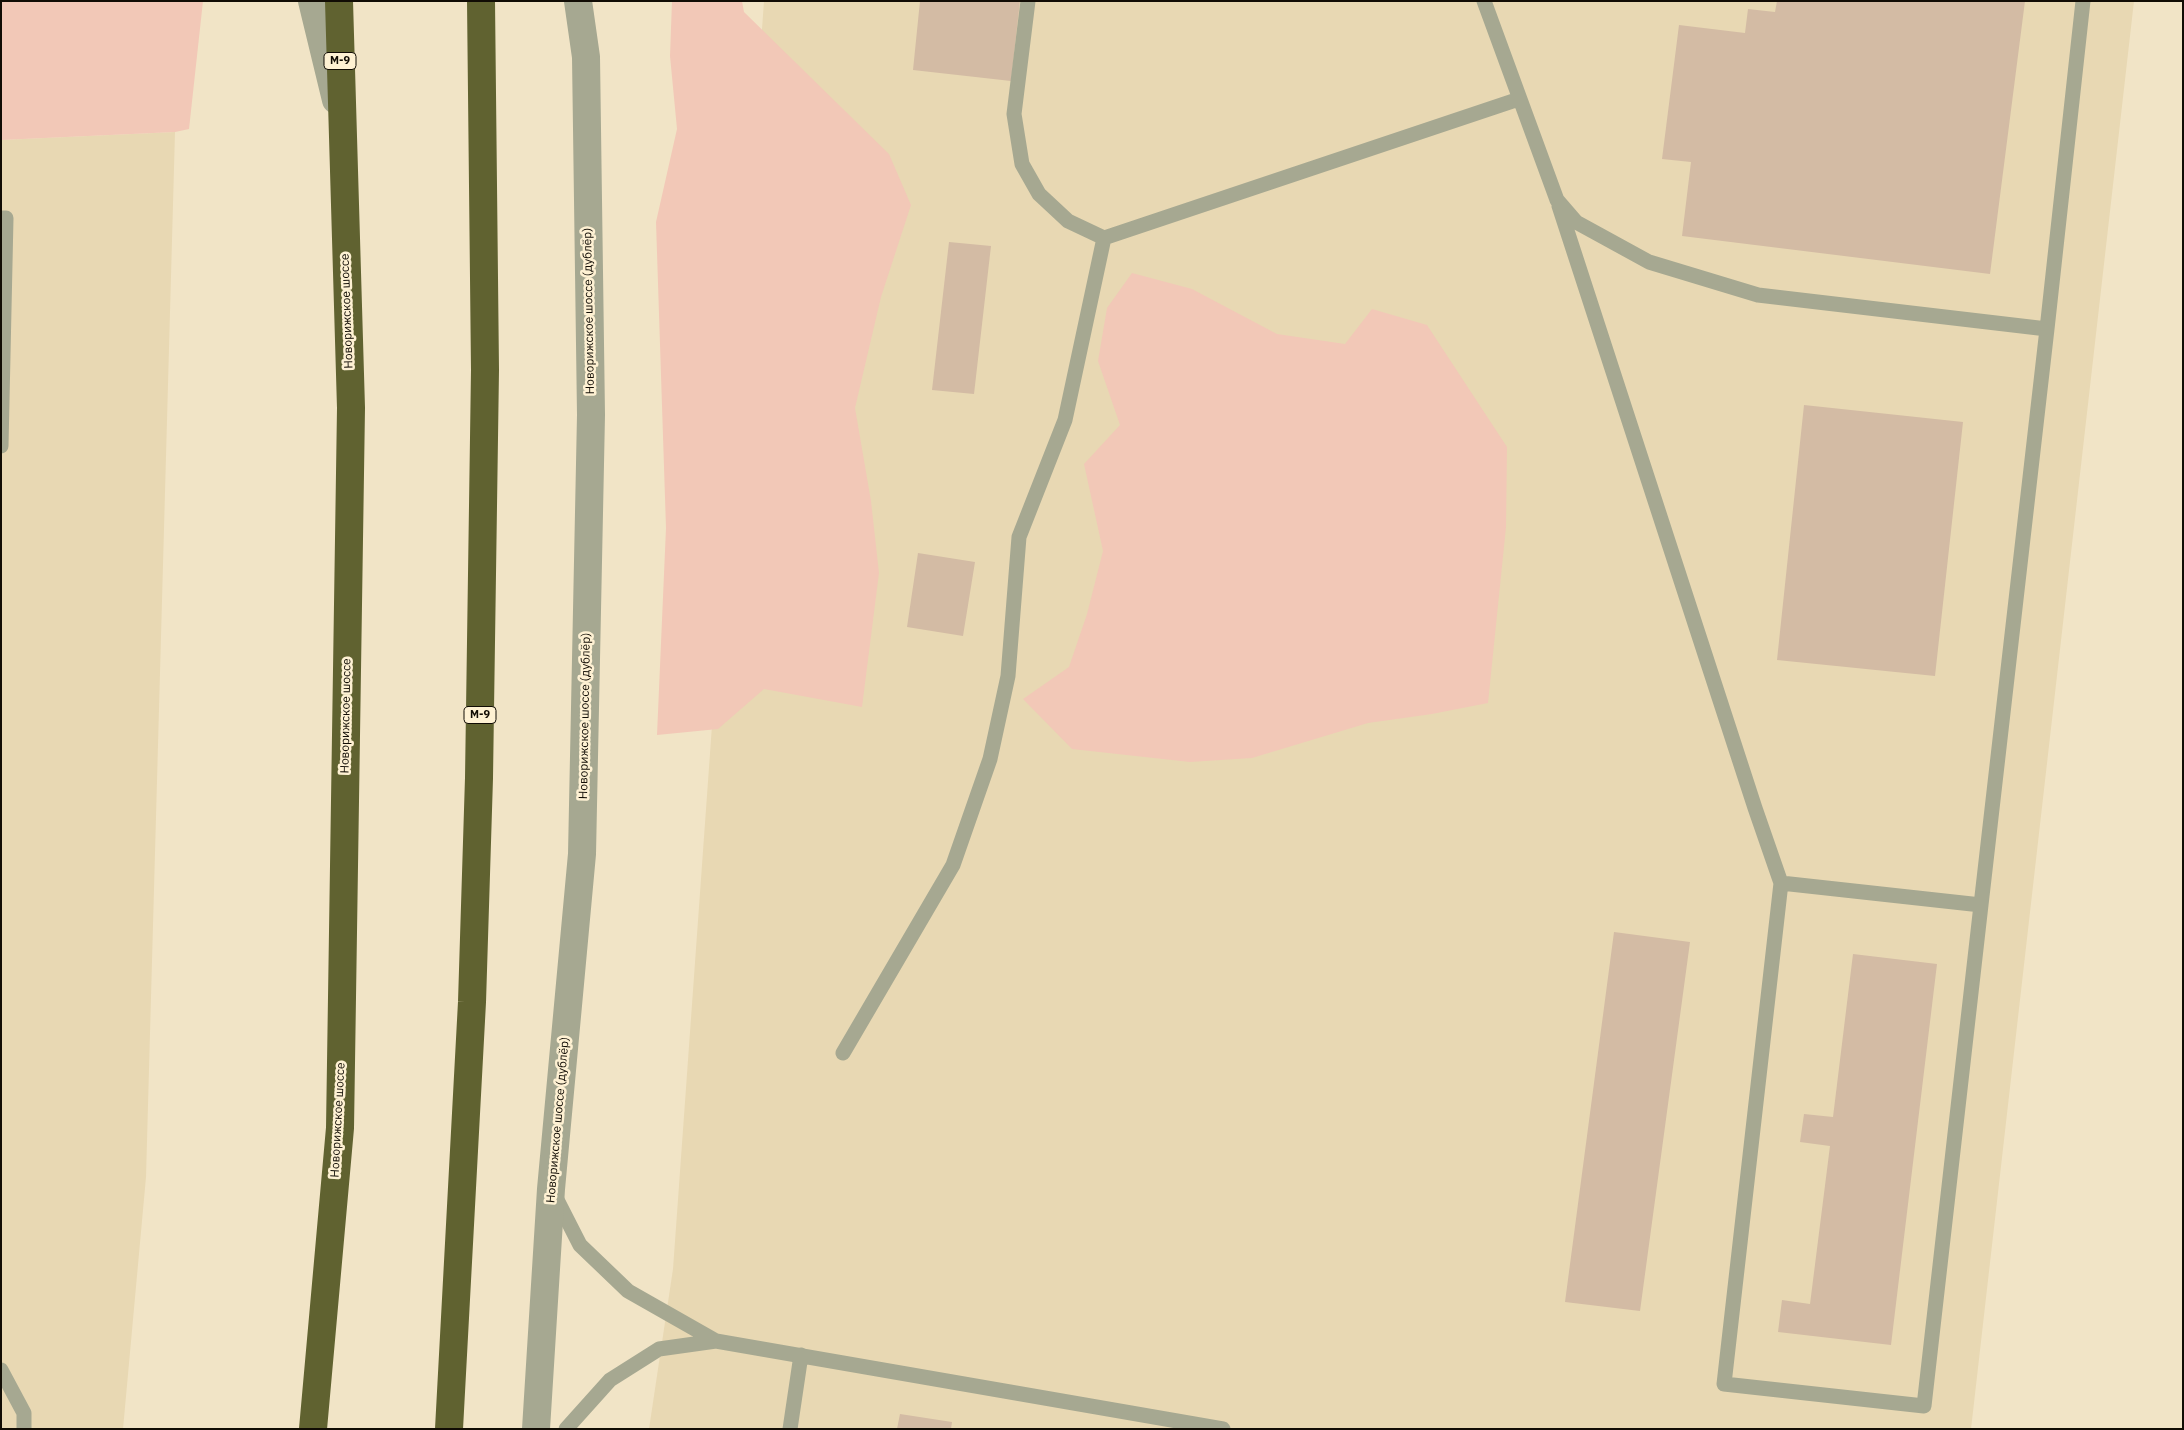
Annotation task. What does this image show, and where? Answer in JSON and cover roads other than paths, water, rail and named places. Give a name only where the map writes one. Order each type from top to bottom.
[{"type":"highway","name":"Новорижское шоссе","points":[[313,1429],[340,1128],[351,408],[341,122],[339,1]]},
{"type":"highway","name":"М-9","points":[[450,1429],[472,1002],[479,768],[485,370],[481,1]]},
{"type":"street","name":"М-9","points":[[312,1],[341,122]]},
{"type":"street","name":"Новорижское шоссе (дублёр)","points":[[536,1429],[551,1188],[582,854],[591,415],[586,57],[578,1]]},
{"type":"street","points":[[586,57],[598,1]]},
{"type":"lane","points":[[1028,1],[1014,114],[1022,164],[1039,194],[1068,221],[1104,238],[1519,98]]},
{"type":"lane","points":[[1484,1],[1557,200],[1781,883],[1724,1384],[1924,1406],[2083,1]]},
{"type":"lane","points":[[1557,200],[1576,222],[1649,262],[1758,295],[2046,329]]},
{"type":"lane","points":[[1,218],[6,218],[1,446]]},
{"type":"lane","points":[[843,1053],[953,865],[990,759],[1008,676],[1019,537],[1065,420],[1104,238]]},
{"type":"lane","points":[[1781,883],[1981,905]]},
{"type":"lane","points":[[551,1188],[580,1245],[628,1291],[716,1341]]},
{"type":"lane","points":[[566,1429],[610,1380],[659,1349],[716,1341],[1223,1429]]},
{"type":"lane","points":[[790,1429],[801,1355]]},
{"type":"lane","points":[[1,1370],[24,1413],[24,1429]]}]
